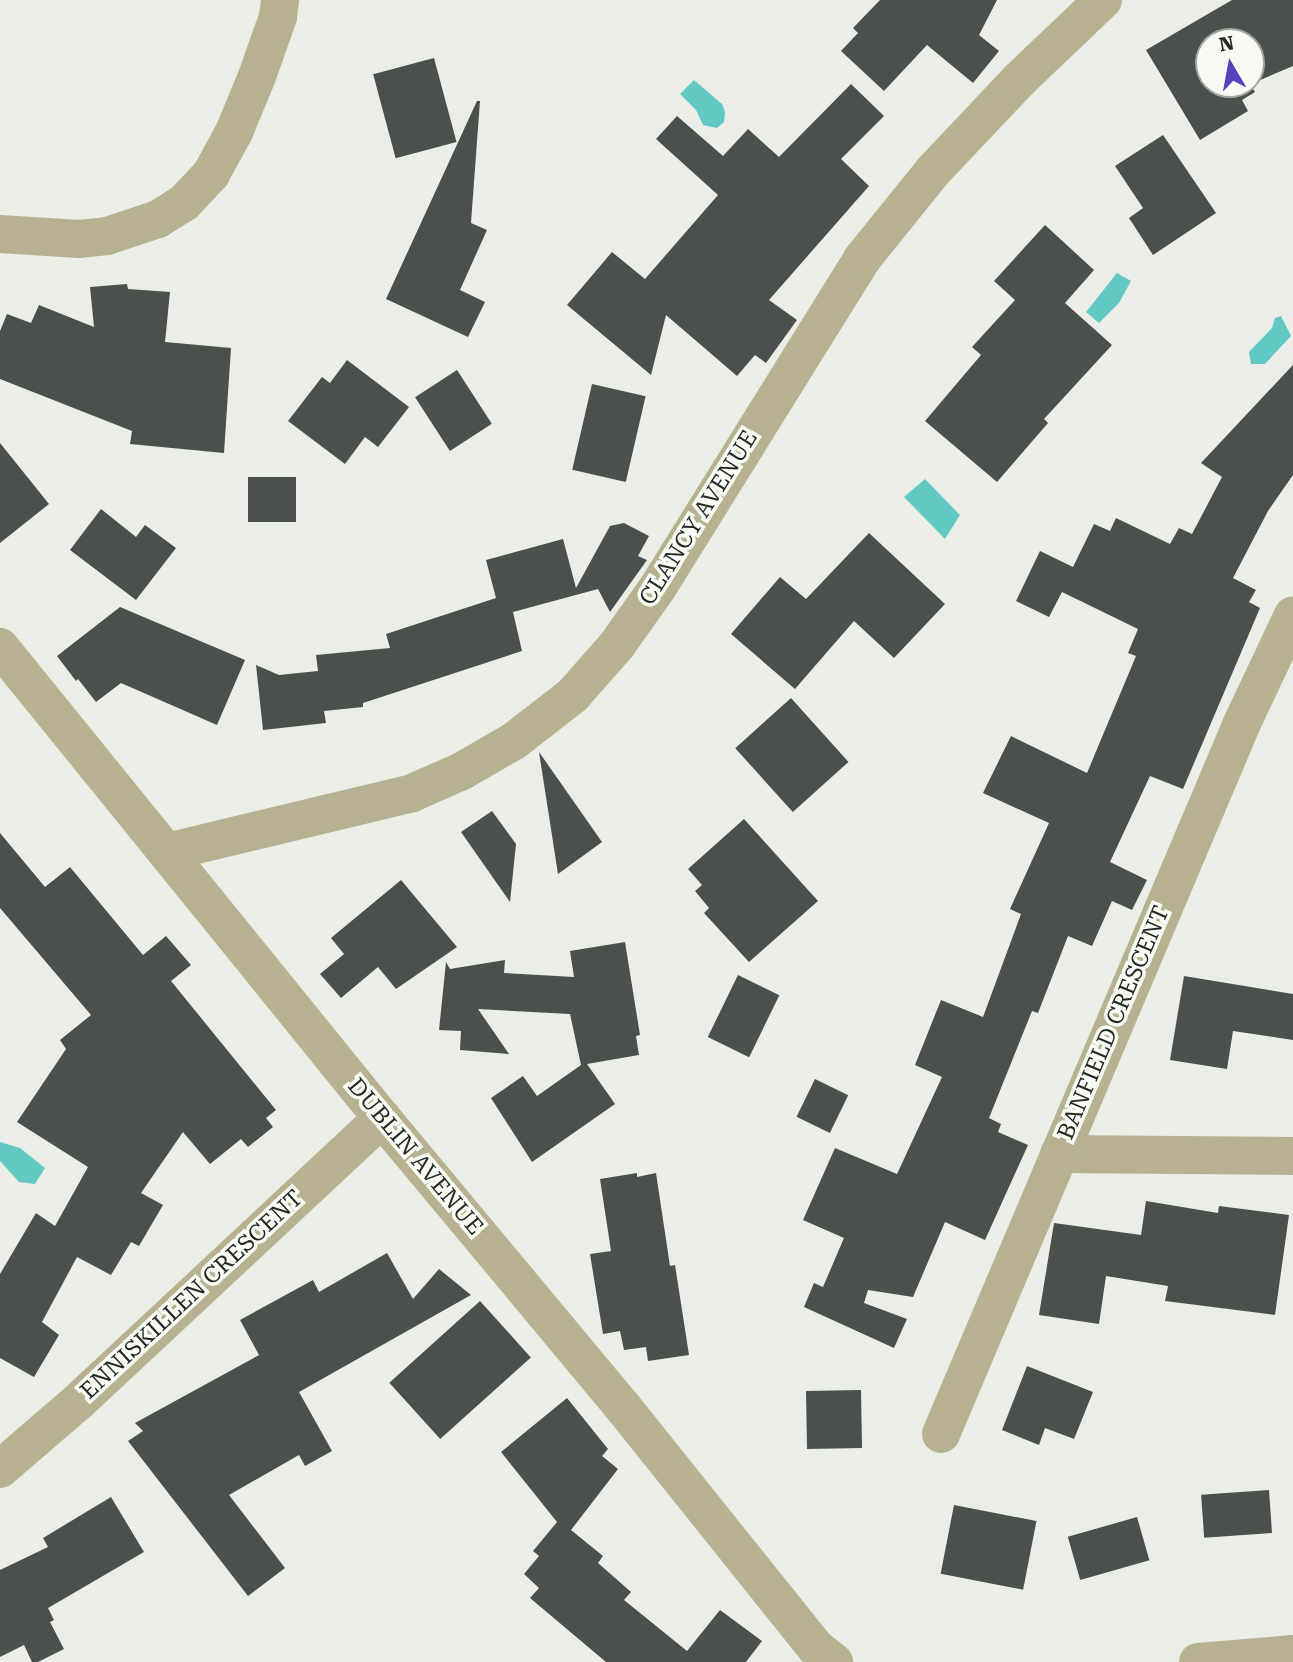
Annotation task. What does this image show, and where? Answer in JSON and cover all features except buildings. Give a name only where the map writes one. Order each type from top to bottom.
[{"type":"street","points":[[0,234],[79,239],[107,236],[159,219],[184,203],[211,174],[234,132],[278,17],[280,0]]},
{"type":"street","name":"CLANCY AVENUE","points":[[167,852],[412,793],[462,771],[514,741],[573,695],[617,645],[659,587],[862,259],[933,171],[1019,79],[1103,0]]},
{"type":"street","name":"BANFIELD CRESCENT","points":[[941,1434],[1059,1154],[1281,670],[1293,615]]},
{"type":"street","name":"DUBLIN AVENUE","points":[[0,647],[382,1118],[622,1406],[816,1648],[834,1662]]},
{"type":"street","name":"ENNISKILLEN CRESCENT","points":[[0,1469],[79,1401],[382,1118]]},
{"type":"street","points":[[1059,1154],[1293,1156]]},
{"type":"street","points":[[1198,1662],[1293,1654]]},
{"type":"water","points":[[694,80],[722,104],[724,122],[717,128],[703,125],[696,110],[680,94]]},
{"type":"water","points":[[1117,273],[1131,281],[1119,303],[1099,323],[1086,312]]},
{"type":"water","points":[[1281,316],[1291,336],[1265,364],[1251,364],[1249,352],[1272,328],[1275,318]]},
{"type":"water","points":[[925,479],[960,515],[945,539],[904,497]]},
{"type":"water","points":[[0,1142],[20,1148],[45,1168],[35,1184],[19,1182],[0,1161]]}]
